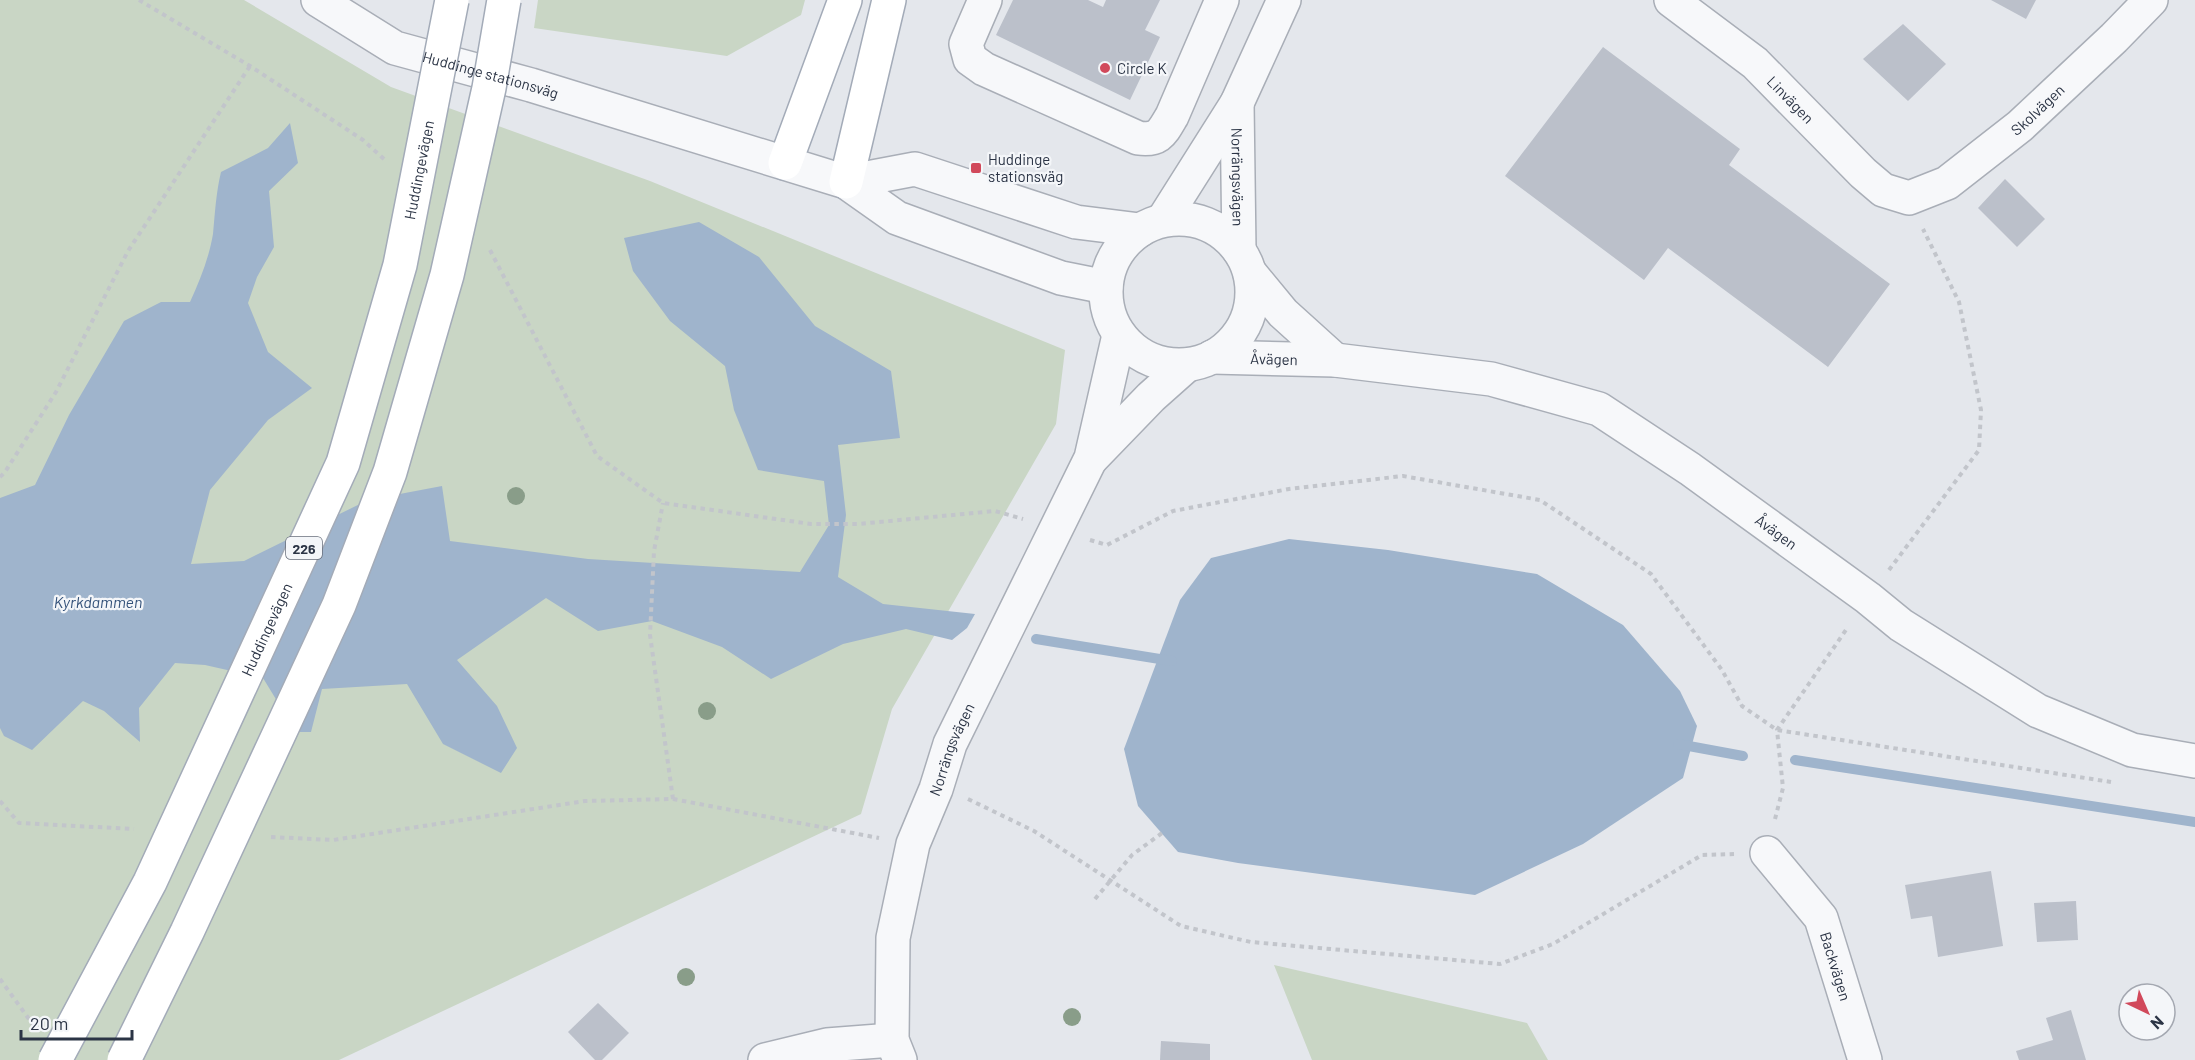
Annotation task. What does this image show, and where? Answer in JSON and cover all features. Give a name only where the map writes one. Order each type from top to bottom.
[{"type":"main road","name":"Huddingevägen","points":[[55,1060],[150,882],[343,463],[400,265],[452,0]]},
{"type":"main road","points":[[124,1060],[188,932],[339,605],[390,472],[447,275],[489,88],[504,0]]},
{"type":"main road","points":[[784,163],[845,0]]},
{"type":"main road","points":[[846,182],[889,0]]},
{"type":"street","name":"Huddinge stationsväg","points":[[318,0],[395,48],[531,85],[846,182],[897,218],[1061,278],[1106,287]]},
{"type":"street","points":[[986,0],[966,45],[970,59],[984,69],[1035,92],[1138,138],[1151,140],[1163,132],[1172,116],[1222,0]]},
{"type":"street","name":"Norrängsvägen","points":[[1152,225],[1237,103],[1284,0]]},
{"type":"street","name":"Linvägen","points":[[1671,0],[1755,63],[1883,190],[1909,198]]},
{"type":"street","name":"Skolvägen","points":[[1909,198],[1947,183],[2019,126],[2114,38],[2151,0]]},
{"type":"street","name":"Norrängsvägen","points":[[1237,103],[1245,262]]},
{"type":"street","name":"Huddinge stationsväg","points":[[846,182],[915,169],[1076,222],[1152,225]]},
{"type":"street","points":[[1188,219],[1213,227],[1245,262],[1252,299],[1245,323],[1232,342],[1199,361],[1161,363],[1138,353],[1119,335],[1108,312],[1106,287],[1112,262],[1121,247],[1152,225],[1188,219]]},
{"type":"street","name":"Åvägen","points":[[1245,262],[1283,313],[1335,360]]},
{"type":"street","name":"Norrängsvägen","points":[[896,1050],[893,938],[913,844],[936,789],[950,744],[1091,458],[1119,335]]},
{"type":"street","name":"Åvägen","points":[[1199,361],[1335,360],[1491,379],[1599,409],[1690,469],[1868,598],[1901,625],[2038,711],[2132,750],[2195,760]]},
{"type":"street","name":"Norrängsvägen","points":[[1091,458],[1151,398],[1199,361]]},
{"type":"street","name":"Backvägen","points":[[1767,853],[1821,918],[1865,1060]]},
{"type":"street","points":[[765,1060],[827,1045],[896,1050]]},
{"type":"path","points":[[0,477],[56,392],[128,251],[250,66]]},
{"type":"path","points":[[936,789],[967,799],[1034,831],[1181,926],[1251,942],[1500,964],[1553,944],[1702,855],[1767,853],[1783,788],[1778,730],[1868,598],[1979,450],[1981,410],[1959,302],[1909,198]]},
{"type":"path","points":[[811,524],[858,524],[995,511],[1107,545],[1173,511],[1289,489],[1403,476],[1540,500],[1651,574],[1722,670],[1743,706],[1778,730],[2114,783]]},
{"type":"path","points":[[663,502],[654,551],[650,635],[673,799]]},
{"type":"path","points":[[263,836],[333,840],[585,801],[673,799],[913,844]]},
{"type":"path","points":[[0,801],[19,823],[135,830]]},
{"type":"path","points":[[1095,899],[1132,855],[1162,833]]},
{"type":"green space","points":[[0,0],[244,0],[391,87],[650,181],[1065,350],[1056,424],[892,709],[861,814],[339,1060],[0,1060]]},
{"type":"green space","points":[[538,0],[805,0],[801,15],[727,56],[534,28]]},
{"type":"green space","points":[[1274,965],[1527,1023],[1548,1060],[1312,1060]]},
{"type":"water","name":"Kyrkdammen","points":[[290,123],[298,163],[269,191],[274,247],[257,277],[248,303],[268,352],[312,388],[268,420],[210,490],[191,564],[244,561],[368,500],[442,486],[450,541],[588,559],[800,572],[829,525],[824,481],[758,470],[734,410],[725,366],[670,321],[633,271],[624,238],[699,222],[759,257],[815,326],[891,371],[900,438],[838,445],[846,515],[838,577],[883,604],[975,614],[967,628],[952,640],[906,629],[843,644],[771,679],[722,647],[652,621],[598,631],[546,598],[457,660],[497,706],[517,748],[501,773],[443,744],[407,684],[322,689],[311,732],[296,732],[263,678],[205,665],[175,663],[139,708],[140,742],[104,711],[83,701],[32,750],[4,736],[0,728],[0,498],[35,485],[69,415],[124,321],[161,302],[190,302],[204,269],[211,243],[221,172],[268,148]]},
{"type":"water","points":[[1289,539],[1388,550],[1537,574],[1623,625],[1680,691],[1697,726],[1683,778],[1583,844],[1475,895],[1238,863],[1178,852],[1138,806],[1124,749],[1180,600],[1211,558]]},
{"type":"building","name":"Circle K","points":[[1013,0],[1088,0],[1103,7],[1106,0],[1160,0],[1145,30],[1160,37],[1130,100],[996,35]]},
{"type":"building","points":[[1991,0],[2036,0],[2026,19]]},
{"type":"building","points":[[1903,24],[1946,64],[1908,101],[1863,59]]},
{"type":"building","points":[[1603,47],[1740,149],[1729,165],[1890,284],[1828,367],[1668,248],[1644,280],[1505,176]]},
{"type":"building","points":[[2005,179],[2045,219],[2017,247],[1978,208]]},
{"type":"building","points":[[1991,871],[2003,946],[1938,957],[1932,916],[1911,919],[1905,885]]},
{"type":"building","points":[[2076,901],[2078,940],[2037,942],[2034,903]]},
{"type":"building","points":[[598,1003],[629,1033],[602,1060],[595,1060],[568,1032]]},
{"type":"building","points":[[2071,1010],[2086,1060],[2019,1060],[2016,1051],[2053,1040],[2046,1018]]},
{"type":"building","points":[[1161,1041],[1210,1044],[1210,1060],[1160,1060]]},
{"type":"waterway","points":[[1036,639],[1172,661]]},
{"type":"waterway","points":[[1678,744],[1743,756]]},
{"type":"waterway","points":[[1795,760],[2195,822]]},
{"type":"place","name":"Circle K","points":[[1105,68]]},
{"type":"place","name":"Huddinge stationsväg","points":[[976,168]]}]
